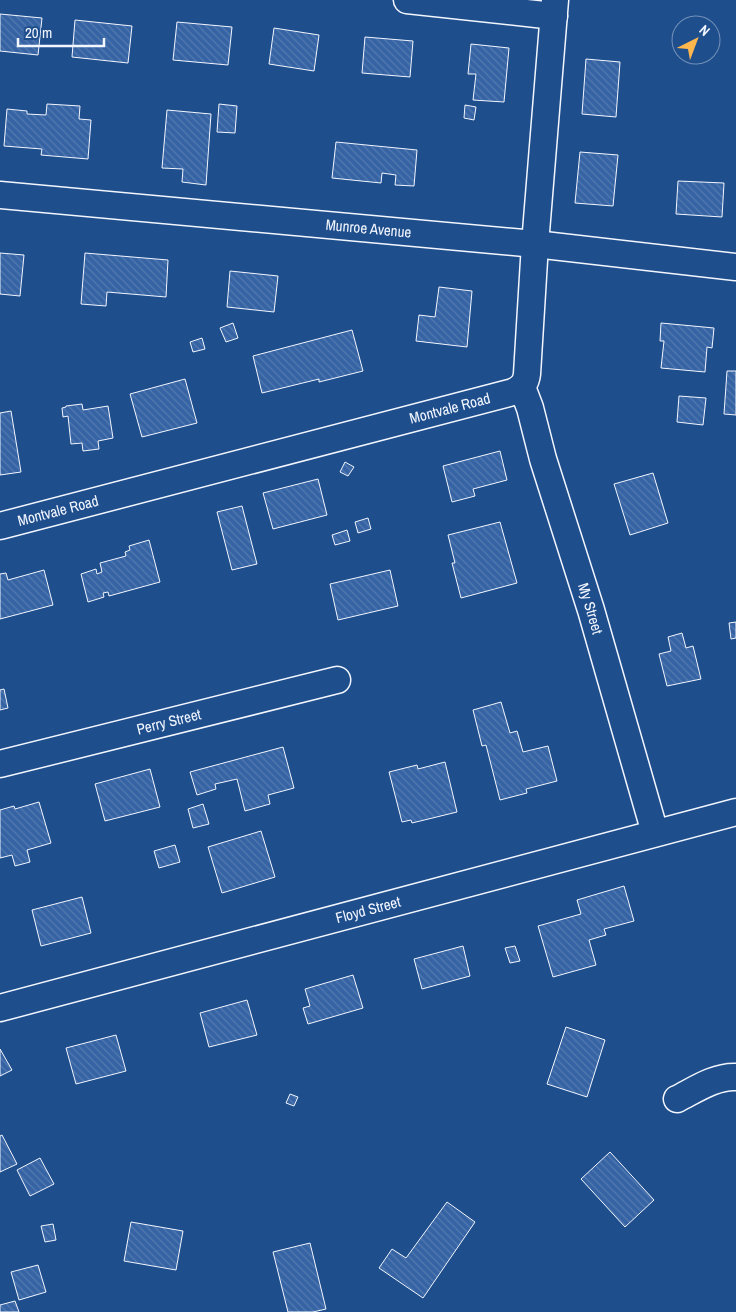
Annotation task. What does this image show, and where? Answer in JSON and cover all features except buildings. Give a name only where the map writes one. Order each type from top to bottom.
[{"type":"street","points":[[407,0],[555,8],[535,244],[527,374],[522,387]]},
{"type":"street","name":"Munroe Avenue","points":[[0,195],[535,244],[736,267]]},
{"type":"street","name":"Montvale Road","points":[[0,526],[514,392],[522,387]]},
{"type":"street","name":"My Street","points":[[522,387],[591,610],[655,833]]},
{"type":"street","name":"Perry Street","points":[[0,764],[337,680]]},
{"type":"street","name":"Floyd Street","points":[[0,1008],[736,812]]},
{"type":"street","points":[[677,1099],[720,1079],[736,1077]]}]
